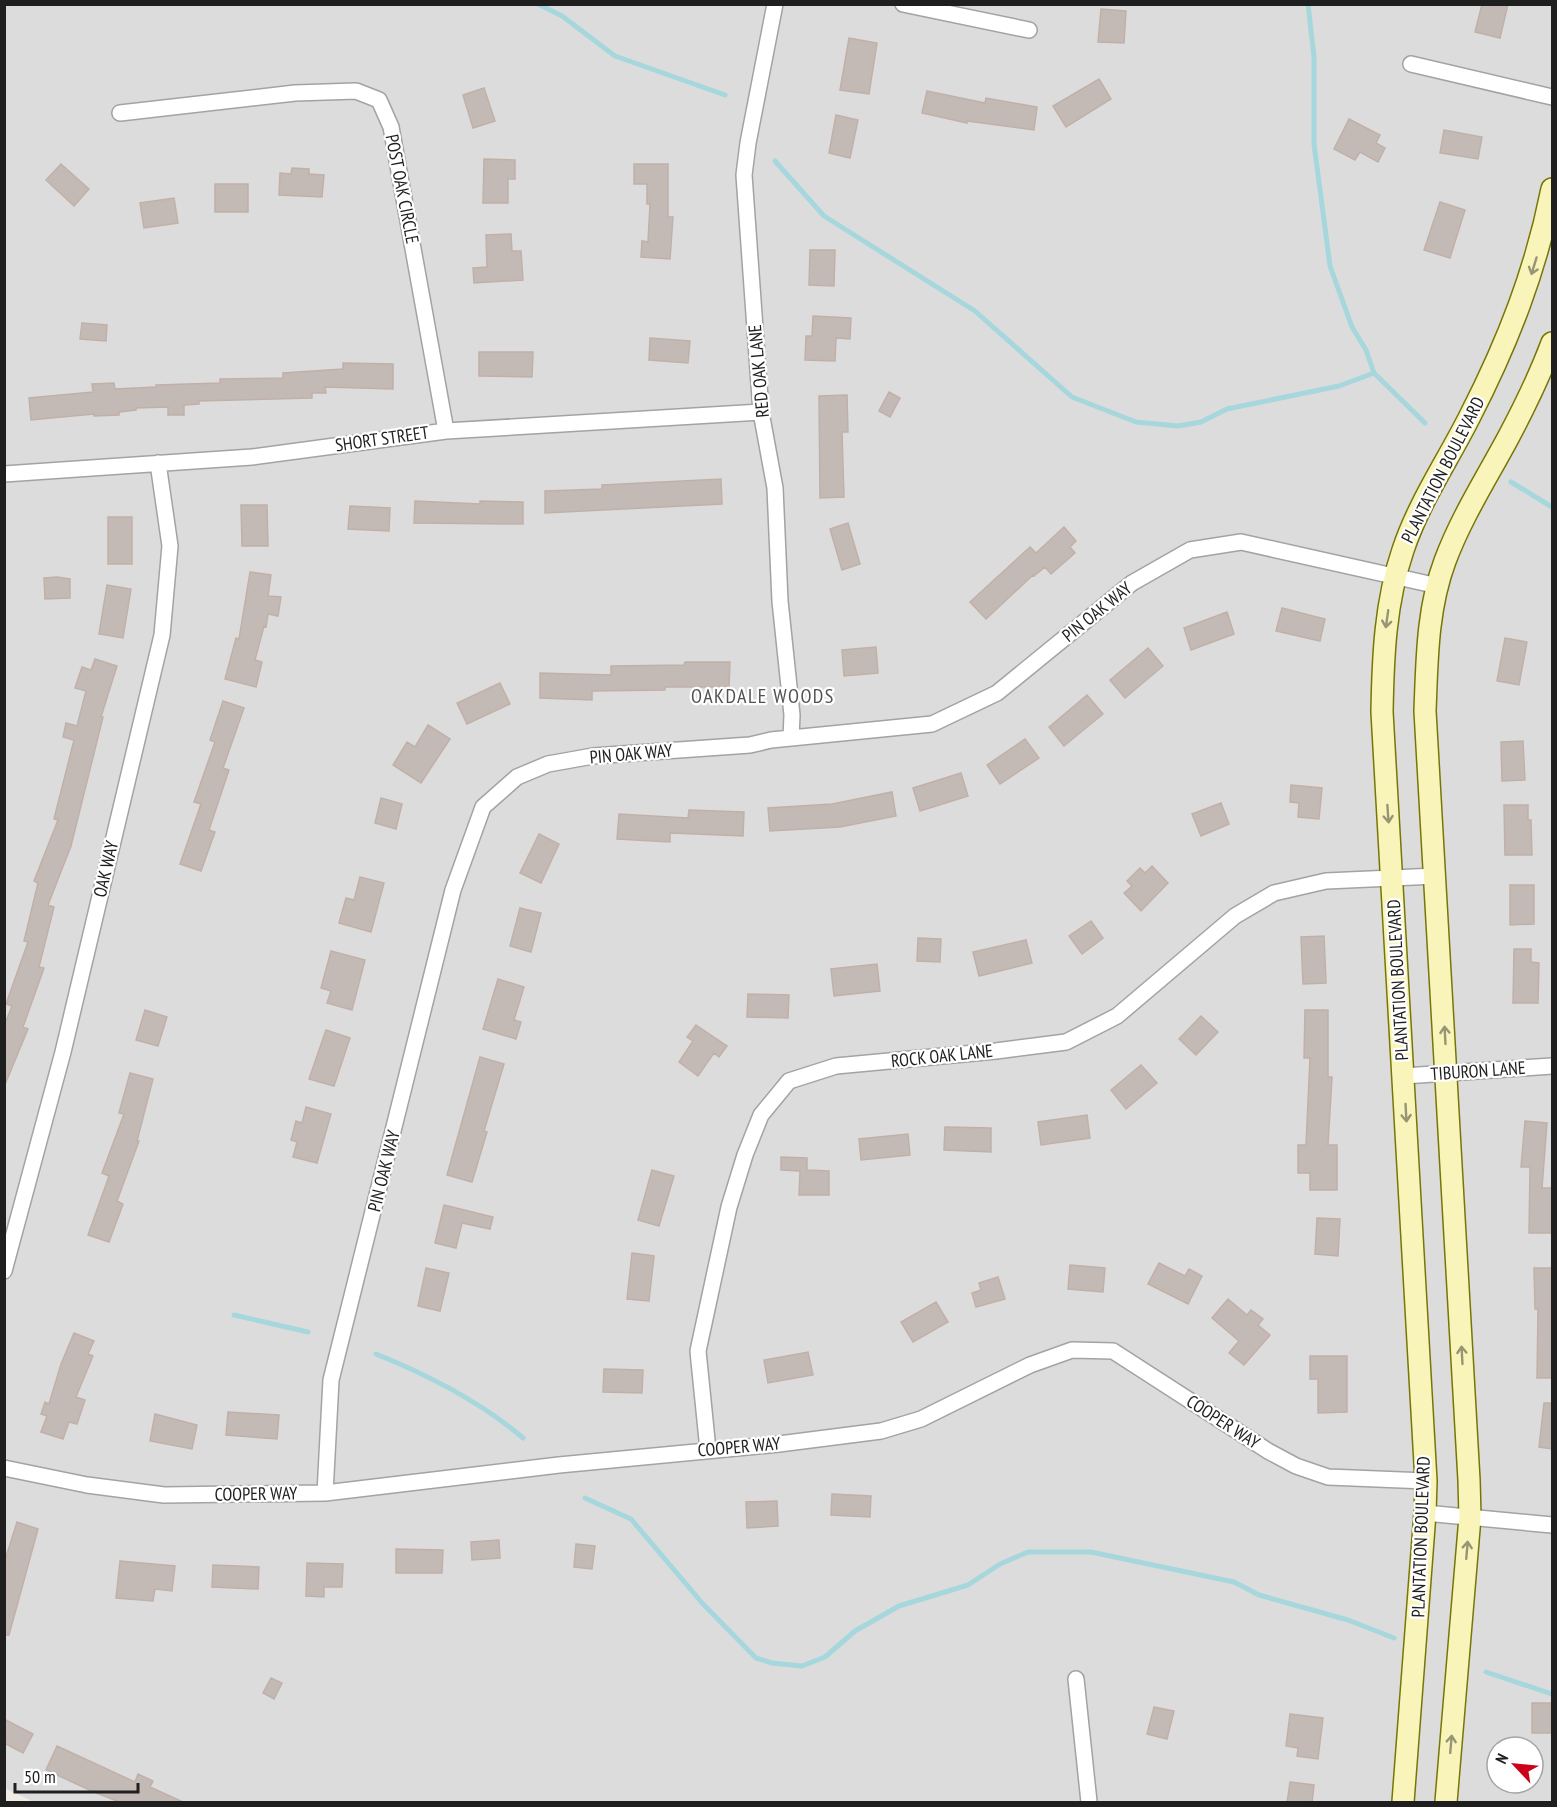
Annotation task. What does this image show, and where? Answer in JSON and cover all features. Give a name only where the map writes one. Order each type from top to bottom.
[{"type":"street","name":"RED OAK LANE","points":[[775,4],[744,175],[761,412],[775,488],[780,601],[792,715],[791,738]]},
{"type":"street","points":[[903,4],[1029,30]]},
{"type":"street","points":[[1411,64],[1552,97]]},
{"type":"street","name":"POST OAK CIRCLE","points":[[120,113],[295,93],[356,91],[379,100],[391,127],[446,430]]},
{"type":"street","name":"PLANTATION BOULEVARD","points":[[1403,1803],[1426,1481],[1382,712],[1384,646],[1396,575],[1414,522],[1440,468],[1470,417],[1506,343],[1543,237],[1552,189]]},
{"type":"street","points":[[1446,1803],[1470,1517],[1425,711],[1427,649],[1438,586],[1454,539],[1478,489],[1508,438],[1552,343]]},
{"type":"street","name":"SHORT STREET","points":[[4,474],[252,456],[446,430],[761,412]]},
{"type":"street","name":"OAK WAY","points":[[4,1271],[63,1052],[162,635],[170,546],[158,463]]},
{"type":"street","name":"PIN OAK WAY","points":[[325,1493],[331,1380],[453,890],[483,807],[517,777],[548,764],[592,756],[750,745],[791,738],[932,724],[997,693],[1132,583],[1190,550],[1240,542],[1438,586]]},
{"type":"street","name":"ROCK OAK LANE","points":[[708,1450],[698,1351],[729,1207],[745,1155],[761,1115],[789,1081],[836,1066],[1066,1042],[1117,1016],[1235,916],[1274,893],[1326,881],[1436,876]]},
{"type":"street","name":"TIBURON LANE","points":[[1404,1076],[1552,1066]]},
{"type":"street","name":"COOPER WAY","points":[[4,1468],[87,1485],[164,1495],[325,1493],[517,1470],[779,1444],[881,1431],[921,1419],[1030,1365],[1072,1350],[1113,1352],[1268,1451],[1296,1466],[1328,1477],[1426,1481]]},
{"type":"street","points":[[1425,1513],[1552,1525]]},
{"type":"street","points":[[1076,1679],[1089,1803]]},
{"type":"shaded area","points":[[4,5],[1552,5],[1552,1802],[34,1802],[5,1788]]},
{"type":"building","points":[[1482,4],[1508,4],[1500,38],[1475,32]]},
{"type":"building","points":[[1101,9],[1126,11],[1124,43],[1098,42]]},
{"type":"building","points":[[849,38],[877,43],[869,94],[840,90]]},
{"type":"building","points":[[1099,79],[1111,99],[1066,127],[1053,106]]},
{"type":"building","points":[[484,88],[495,121],[473,128],[463,95]]},
{"type":"building","points":[[927,91],[985,103],[986,98],[1037,107],[1034,130],[967,121],[967,123],[922,113]]},
{"type":"building","points":[[836,115],[858,120],[850,158],[829,153]]},
{"type":"building","points":[[1349,119],[1380,135],[1376,143],[1385,148],[1378,162],[1360,152],[1355,160],[1334,149]]},
{"type":"building","points":[[1444,130],[1482,137],[1478,159],[1440,153]]},
{"type":"building","points":[[484,159],[515,160],[515,179],[508,179],[508,203],[483,203]]},
{"type":"building","points":[[61,164],[89,189],[74,206],[46,180]]},
{"type":"building","points":[[634,164],[668,164],[668,217],[673,217],[670,259],[641,257],[642,241],[648,242],[650,204],[647,204],[647,184],[634,184]]},
{"type":"building","points":[[292,168],[309,169],[309,174],[324,175],[322,197],[279,195],[280,173],[291,174]]},
{"type":"building","points":[[215,184],[248,184],[248,212],[215,212]]},
{"type":"building","points":[[174,198],[178,223],[144,228],[140,203]]},
{"type":"building","points":[[1440,202],[1465,210],[1450,258],[1424,250]]},
{"type":"building","points":[[511,234],[512,251],[521,251],[523,280],[474,283],[473,268],[487,267],[486,235]]},
{"type":"building","points":[[810,250],[835,250],[834,286],[809,285]]},
{"type":"building","points":[[813,316],[851,318],[850,339],[836,338],[835,361],[805,360],[806,336],[812,336]]},
{"type":"building","points":[[82,323],[107,325],[106,341],[80,339]]},
{"type":"building","points":[[650,338],[690,341],[688,363],[649,360]]},
{"type":"building","points":[[479,352],[533,352],[532,377],[479,376]]},
{"type":"building","points":[[343,363],[393,364],[393,389],[325,387],[326,393],[312,393],[312,398],[199,401],[199,404],[184,405],[184,415],[168,415],[168,407],[136,408],[136,410],[119,412],[119,415],[94,416],[94,414],[31,420],[29,398],[93,392],[92,384],[114,383],[115,389],[220,383],[220,379],[283,378],[283,373],[343,369]]},
{"type":"building","points":[[889,392],[900,398],[890,417],[879,411]]},
{"type":"building","points":[[847,395],[848,432],[842,432],[844,497],[820,498],[819,396]]},
{"type":"building","points":[[721,479],[722,504],[545,513],[545,491],[602,489],[602,485]]},
{"type":"building","points":[[415,501],[480,504],[480,501],[523,502],[523,524],[414,523]]},
{"type":"building","points":[[241,505],[267,505],[268,546],[242,546]]},
{"type":"building","points":[[350,506],[390,508],[389,531],[348,529]]},
{"type":"building","points":[[108,517],[132,517],[132,564],[108,564]]},
{"type":"building","points":[[848,523],[860,564],[842,570],[830,529]]},
{"type":"building","points":[[1064,527],[1076,541],[1070,547],[1075,553],[1051,574],[1045,567],[1033,575],[986,619],[970,602],[1030,547],[1036,553]]},
{"type":"building","points":[[250,572],[271,575],[268,596],[281,597],[278,616],[268,614],[266,627],[264,626],[255,660],[262,662],[256,687],[225,679],[236,638],[239,639]]},
{"type":"building","points":[[44,578],[70,579],[70,598],[45,599]]},
{"type":"building","points":[[107,585],[131,589],[123,638],[99,634]]},
{"type":"building","points":[[1282,608],[1325,619],[1320,641],[1276,631]]},
{"type":"building","points":[[1227,612],[1234,634],[1191,650],[1184,628]]},
{"type":"building","points":[[1505,638],[1527,642],[1519,685],[1497,681]]},
{"type":"building","points":[[876,647],[878,673],[844,676],[842,650]]},
{"type":"building","points":[[1148,648],[1163,666],[1125,698],[1110,680]]},
{"type":"building","points":[[95,659],[117,666],[101,717],[103,717],[71,846],[48,905],[54,907],[39,967],[44,968],[23,1027],[28,1029],[4,1087],[4,1026],[12,1006],[6,1004],[28,942],[24,941],[38,883],[34,881],[58,820],[54,819],[74,740],[63,737],[66,723],[77,726],[86,691],[75,688],[82,667],[91,670]]},
{"type":"building","points":[[685,662],[730,662],[729,687],[665,687],[665,690],[592,691],[592,700],[540,698],[540,673],[611,675],[611,666],[684,665]]},
{"type":"building","points":[[500,683],[510,704],[467,724],[457,703]]},
{"type":"building","points":[[1087,695],[1103,714],[1064,746],[1049,727]]},
{"type":"building","points":[[223,701],[244,708],[223,768],[229,770],[209,830],[215,832],[201,871],[180,864],[201,804],[194,802],[215,742],[210,740]]},
{"type":"building","points":[[428,725],[450,739],[421,783],[393,765],[407,742],[415,747]]},
{"type":"building","points":[[1025,739],[1039,758],[1000,784],[987,765]]},
{"type":"building","points":[[1523,741],[1525,780],[1502,781],[1501,742]]},
{"type":"building","points":[[961,773],[968,796],[920,811],[913,788]]},
{"type":"building","points":[[1291,785],[1322,788],[1319,819],[1298,817],[1299,803],[1290,802]]},
{"type":"building","points":[[892,792],[896,816],[840,827],[770,831],[768,808],[832,804]]},
{"type":"building","points":[[381,798],[402,804],[396,829],[375,823]]},
{"type":"building","points":[[1221,803],[1229,824],[1201,836],[1192,814]]},
{"type":"building","points":[[1504,805],[1528,805],[1532,855],[1505,855]]},
{"type":"building","points":[[689,810],[744,812],[743,836],[670,833],[670,842],[617,839],[619,814],[688,818]]},
{"type":"building","points":[[539,834],[559,844],[541,883],[520,873]]},
{"type":"building","points":[[1152,866],[1168,883],[1141,911],[1124,893],[1132,886],[1127,881],[1140,868],[1145,873]]},
{"type":"building","points":[[360,877],[384,883],[371,932],[339,923],[346,898],[354,900]]},
{"type":"building","points":[[1510,885],[1534,885],[1534,924],[1510,925]]},
{"type":"building","points":[[520,908],[541,913],[531,952],[510,946]]},
{"type":"building","points":[[1091,921],[1103,938],[1082,954],[1069,936]]},
{"type":"building","points":[[1324,936],[1326,983],[1303,984],[1301,937]]},
{"type":"building","points":[[918,938],[941,939],[940,962],[917,961]]},
{"type":"building","points":[[1026,940],[1032,963],[979,976],[973,952]]},
{"type":"building","points":[[1514,949],[1531,949],[1531,962],[1539,963],[1538,1003],[1513,1003]]},
{"type":"building","points":[[331,951],[365,960],[352,1010],[327,1003],[331,991],[321,988]]},
{"type":"building","points":[[877,964],[880,991],[834,996],[831,969]]},
{"type":"building","points":[[498,979],[524,987],[514,1020],[521,1022],[516,1039],[483,1029]]},
{"type":"building","points":[[748,994],[789,995],[788,1018],[747,1017]]},
{"type":"building","points":[[145,1010],[167,1017],[158,1046],[136,1040]]},
{"type":"building","points":[[1305,1010],[1328,1010],[1328,1077],[1332,1077],[1328,1145],[1337,1145],[1337,1190],[1310,1190],[1310,1173],[1298,1173],[1298,1145],[1306,1145],[1310,1058],[1304,1058]]},
{"type":"building","points":[[1201,1016],[1218,1032],[1196,1055],[1179,1039]]},
{"type":"building","points":[[696,1025],[727,1046],[719,1057],[714,1053],[698,1076],[679,1062],[693,1041],[687,1037]]},
{"type":"building","points":[[326,1030],[350,1038],[334,1086],[309,1079]]},
{"type":"building","points":[[480,1057],[504,1064],[472,1182],[447,1175]]},
{"type":"building","points":[[1141,1065],[1157,1083],[1126,1109],[1111,1090]]},
{"type":"building","points":[[130,1073],[153,1079],[137,1141],[139,1141],[117,1201],[123,1204],[109,1242],[88,1235],[109,1176],[102,1173],[124,1114],[119,1113]]},
{"type":"building","points":[[306,1107],[331,1114],[317,1163],[293,1157],[297,1142],[291,1140],[296,1121],[302,1123]]},
{"type":"building","points":[[1087,1115],[1090,1138],[1041,1145],[1038,1122]]},
{"type":"building","points":[[1525,1121],[1547,1123],[1542,1188],[1552,1188],[1552,1233],[1529,1233],[1530,1167],[1521,1167]]},
{"type":"building","points":[[945,1127],[991,1128],[991,1152],[944,1150]]},
{"type":"building","points":[[908,1134],[910,1155],[861,1160],[859,1139]]},
{"type":"building","points":[[781,1157],[807,1158],[807,1170],[829,1171],[829,1195],[799,1195],[800,1171],[781,1170]]},
{"type":"building","points":[[652,1170],[674,1176],[659,1226],[638,1220]]},
{"type":"building","points":[[444,1205],[493,1217],[490,1229],[462,1223],[456,1248],[435,1243]]},
{"type":"building","points":[[1317,1218],[1340,1219],[1338,1256],[1315,1254]]},
{"type":"building","points":[[632,1253],[654,1256],[649,1301],[627,1299]]},
{"type":"building","points":[[1159,1263],[1185,1276],[1189,1269],[1202,1276],[1188,1304],[1148,1284]]},
{"type":"building","points":[[1070,1265],[1105,1268],[1103,1292],[1068,1289]]},
{"type":"building","points":[[426,1268],[449,1273],[440,1311],[418,1306]]},
{"type":"building","points":[[1534,1268],[1552,1268],[1552,1378],[1537,1378],[1538,1309],[1535,1309]]},
{"type":"building","points":[[998,1277],[1005,1299],[976,1307],[972,1293],[981,1290],[979,1283]]},
{"type":"building","points":[[1228,1299],[1247,1315],[1251,1310],[1263,1319],[1258,1325],[1270,1335],[1244,1365],[1229,1353],[1239,1341],[1212,1318]]},
{"type":"building","points":[[936,1302],[948,1322],[913,1342],[901,1322]]},
{"type":"building","points":[[74,1333],[94,1341],[88,1354],[93,1356],[76,1397],[85,1400],[77,1424],[69,1422],[63,1439],[41,1432],[47,1416],[41,1414],[45,1402],[49,1404],[61,1364]]},
{"type":"building","points":[[808,1352],[813,1375],[768,1383],[764,1360]]},
{"type":"building","points":[[1310,1356],[1347,1356],[1347,1412],[1318,1413],[1318,1379],[1310,1379]]},
{"type":"building","points":[[604,1369],[643,1370],[642,1393],[603,1392]]},
{"type":"building","points":[[1544,1403],[1552,1403],[1552,1449],[1539,1447]]},
{"type":"building","points":[[228,1412],[279,1415],[277,1439],[226,1435]]},
{"type":"building","points":[[155,1414],[197,1425],[192,1449],[150,1441]]},
{"type":"building","points":[[832,1494],[871,1496],[870,1517],[831,1515]]},
{"type":"building","points":[[777,1501],[778,1526],[747,1528],[746,1502]]},
{"type":"building","points":[[17,1522],[38,1529],[9,1635],[4,1635],[4,1563]]},
{"type":"building","points":[[499,1540],[500,1558],[472,1560],[471,1542]]},
{"type":"building","points":[[576,1544],[595,1546],[592,1569],[574,1567]]},
{"type":"building","points":[[396,1549],[443,1550],[442,1573],[396,1573]]},
{"type":"building","points":[[120,1561],[175,1566],[172,1591],[155,1589],[153,1601],[116,1598]]},
{"type":"building","points":[[307,1563],[343,1564],[342,1587],[324,1587],[324,1597],[306,1596]]},
{"type":"building","points":[[213,1565],[259,1567],[258,1589],[212,1587]]},
{"type":"building","points":[[271,1678],[282,1683],[274,1699],[263,1693]]},
{"type":"building","points":[[1532,1703],[1552,1703],[1552,1733],[1532,1733]]},
{"type":"building","points":[[1154,1707],[1174,1711],[1167,1739],[1147,1734]]},
{"type":"building","points":[[1290,1714],[1323,1718],[1318,1759],[1297,1756],[1298,1748],[1286,1746]]},
{"type":"building","points":[[4,1719],[33,1734],[23,1753],[4,1743]]},
{"type":"building","points":[[57,1746],[135,1782],[138,1774],[153,1781],[150,1787],[185,1803],[122,1803],[94,1792],[46,1770]]},
{"type":"building","points":[[1290,1782],[1314,1785],[1312,1803],[1287,1803]]},
{"type":"waterway","points":[[538,4],[562,16],[615,56],[725,95]]},
{"type":"waterway","points":[[1308,4],[1314,57],[1314,144],[1330,266],[1352,327],[1366,350],[1374,373],[1425,423]]},
{"type":"waterway","points":[[775,161],[824,216],[975,311],[1072,397],[1136,422],[1178,426],[1201,422],[1227,409],[1339,386],[1374,373]]},
{"type":"waterway","points":[[1511,482],[1552,507]]},
{"type":"waterway","points":[[234,1315],[308,1332]]},
{"type":"waterway","points":[[376,1354],[453,1390],[489,1412],[523,1438]]},
{"type":"waterway","points":[[585,1498],[631,1519],[703,1604],[756,1658],[772,1663],[802,1666],[825,1657],[855,1631],[899,1606],[968,1585],[1000,1564],[1028,1552],[1091,1552],[1234,1582],[1259,1595],[1348,1620],[1394,1638]]},
{"type":"waterway","points":[[1486,1672],[1552,1694]]},
{"type":"district","name":"OAKDALE WOODS","points":[[763,696]]}]
